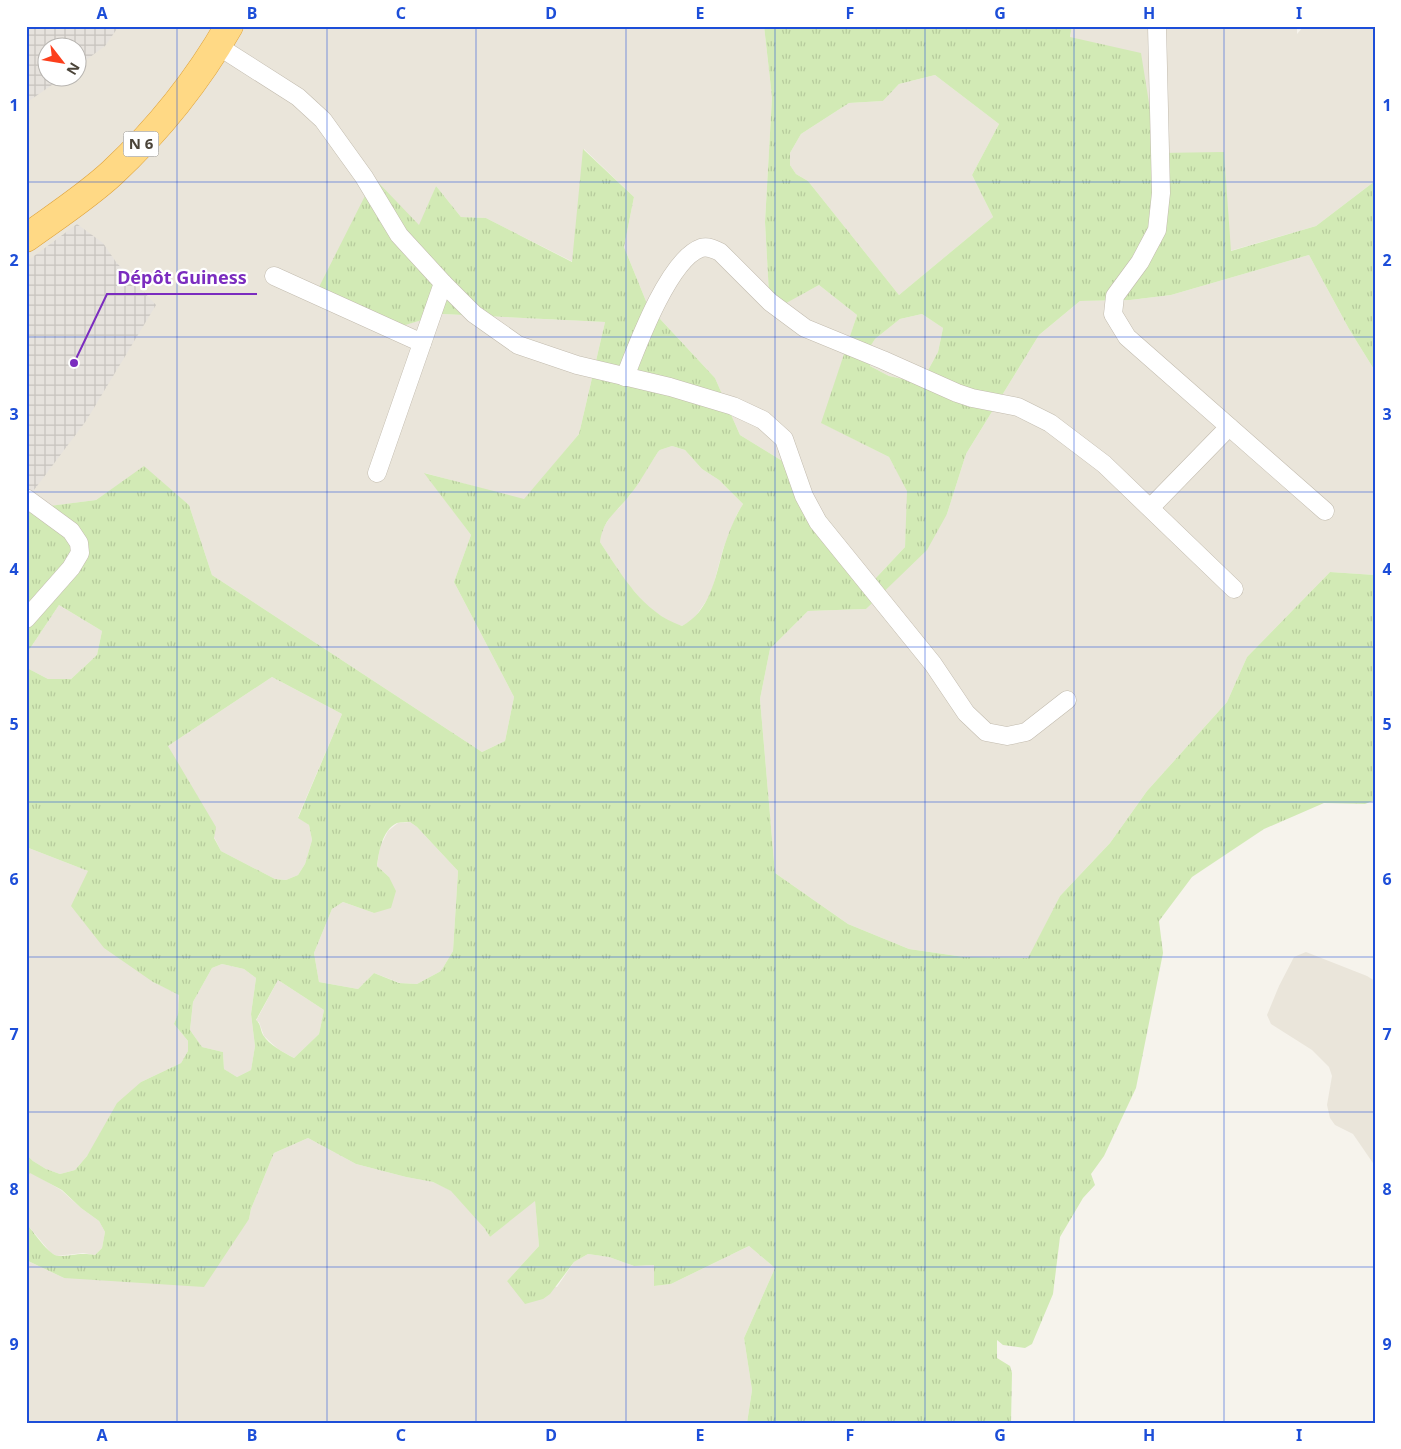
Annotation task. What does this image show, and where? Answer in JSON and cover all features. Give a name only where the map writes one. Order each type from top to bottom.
[{"type":"highway","name":"N 6","points":[[26,238],[111,174],[145,139],[198,77],[224,36]]},
{"type":"street","points":[[1157,26],[1161,193],[1158,230],[1140,262],[1115,296],[1113,314],[1127,337],[1325,512]]},
{"type":"street","points":[[224,36],[298,96],[323,120],[364,177],[400,235],[474,314],[518,345],[577,366],[670,387],[733,406],[763,420],[784,439],[804,496],[818,522],[933,664],[966,713],[986,732],[1007,736],[1026,732],[1067,700]]},
{"type":"street","points":[[625,377],[650,315],[672,274],[690,255],[702,247],[711,248],[720,252],[770,302],[805,328],[957,393],[972,398],[1018,407],[1050,423],[1104,464],[1151,507],[1234,589]]},
{"type":"street","points":[[274,276],[422,342]]},
{"type":"street","points":[[377,472],[443,282]]},
{"type":"street","points":[[1151,507],[1229,427]]},
{"type":"street","points":[[26,498],[71,531],[79,543],[80,553],[70,568],[26,619]]},
{"type":"shaded area","points":[[26,26],[764,26],[772,97],[765,222],[770,311],[819,285],[857,315],[822,423],[889,457],[908,491],[905,547],[874,580],[784,462],[740,435],[715,378],[648,306],[624,247],[634,197],[584,149],[573,262],[486,218],[461,217],[436,186],[420,226],[401,326],[442,314],[605,322],[579,434],[524,500],[425,473],[471,535],[454,582],[514,697],[505,741],[482,752],[212,575],[189,505],[144,467],[96,500],[26,508]]},
{"type":"shaded area","points":[[26,26],[119,26],[105,46],[88,59],[88,38],[38,38],[38,88],[48,88],[26,103]]},
{"type":"shaded area","points":[[1072,26],[1297,26],[1297,34],[1304,26],[1375,26],[1375,181],[1316,226],[1230,251],[1224,153],[1157,153],[1070,37]]},
{"type":"shaded area","points":[[935,75],[999,124],[972,175],[993,217],[899,295],[808,181],[796,174],[790,165],[790,153],[801,134],[849,103],[883,101],[899,84]]},
{"type":"shaded area","points":[[77,224],[103,243],[116,262],[156,305],[86,421],[28,498],[26,497],[26,262]]},
{"type":"shaded area","points":[[1309,255],[1349,329],[1375,371],[1375,575],[1330,572],[1247,657],[1227,702],[1147,791],[1110,843],[1060,896],[1029,958],[964,957],[909,949],[848,924],[775,873],[760,699],[770,649],[808,611],[866,609],[947,514],[966,454],[1039,335],[1080,301],[1130,300],[1171,295]]},
{"type":"shaded area","points":[[922,314],[943,328],[938,352],[921,383],[889,376],[870,366],[870,347],[875,339],[900,319]]},
{"type":"shaded area","points":[[672,446],[685,450],[702,469],[719,480],[743,504],[723,549],[711,594],[693,620],[682,626],[672,623],[648,607],[626,582],[600,542],[601,532],[612,514],[630,495],[658,452]]},
{"type":"shaded area","points":[[59,605],[102,631],[97,655],[71,679],[48,679],[29,669],[29,650]]},
{"type":"shaded area","points":[[272,677],[342,714],[298,817],[309,825],[312,840],[305,864],[298,875],[286,880],[275,879],[221,851],[168,746]]},
{"type":"shaded area","points":[[410,822],[417,827],[458,871],[453,951],[441,971],[417,984],[400,983],[374,973],[358,989],[319,982],[314,953],[332,909],[343,902],[374,913],[389,877],[377,866],[380,847],[388,831],[398,823]]},
{"type":"shaded area","points":[[26,847],[88,871],[153,982],[180,995],[178,1014],[174,1024],[188,1041],[188,1051],[181,1063],[141,1082],[75,1170],[60,1174],[46,1169],[26,1154],[26,1107],[29,1104],[29,1090],[26,1086]]},
{"type":"shaded area","points":[[1306,952],[1367,976],[1375,981],[1375,1023],[1373,1027],[1375,1030],[1375,1166],[1353,1134],[1335,1125],[1330,1118],[1327,1105],[1332,1076],[1329,1067],[1312,1050],[1271,1024],[1267,1015],[1294,957]]},
{"type":"shaded area","points":[[222,964],[244,969],[256,978],[251,1014],[255,1046],[251,1070],[237,1077],[224,1069],[223,1052],[202,1047],[190,1030],[193,1002],[212,968]]},
{"type":"shaded area","points":[[278,980],[324,1010],[319,1034],[294,1058],[278,1049],[264,1036],[259,1022],[256,1021]]},
{"type":"shaded area","points":[[308,1138],[356,1164],[433,1182],[452,1191],[490,1237],[535,1200],[539,1246],[507,1281],[557,1287],[574,1262],[588,1254],[609,1257],[634,1266],[654,1265],[654,1286],[671,1284],[749,1246],[775,1268],[744,1338],[752,1390],[747,1423],[26,1423],[26,1260],[64,1278],[249,1219],[251,1209],[274,1153]]},
{"type":"shaded area","points":[[30,1172],[61,1190],[99,1221],[105,1232],[102,1248],[95,1255],[83,1253],[57,1256],[51,1253],[26,1223],[26,1179]]},
{"type":"green space","points":[[764,26],[1072,26],[1070,37],[1141,53],[1157,153],[1224,152],[1231,251],[1316,226],[1375,181],[1375,371],[1349,329],[1309,255],[1171,295],[1130,300],[1080,301],[1039,335],[966,454],[947,514],[927,550],[866,609],[808,611],[770,649],[760,699],[775,873],[848,924],[909,949],[964,957],[1028,958],[1060,896],[1110,843],[1147,791],[1227,702],[1247,657],[1330,572],[1375,575],[1375,800],[1365,804],[1324,803],[1264,829],[1192,877],[1159,921],[1163,953],[1136,1088],[1104,1156],[1091,1174],[1095,1185],[1083,1198],[1060,1237],[1053,1294],[1032,1344],[1025,1348],[1003,1345],[997,1340],[997,1358],[1010,1366],[1012,1373],[1011,1423],[747,1423],[752,1390],[744,1338],[775,1268],[749,1246],[671,1284],[654,1286],[654,1265],[634,1266],[609,1257],[588,1254],[574,1262],[550,1294],[543,1299],[525,1304],[507,1281],[539,1246],[535,1201],[490,1237],[451,1191],[433,1182],[356,1164],[308,1138],[274,1153],[251,1209],[249,1219],[204,1287],[64,1278],[26,1260],[26,1223],[46,1248],[59,1256],[95,1255],[102,1248],[105,1232],[99,1221],[81,1208],[62,1190],[30,1173],[26,1179],[26,1154],[46,1169],[60,1174],[75,1170],[87,1156],[117,1103],[141,1082],[181,1063],[188,1051],[188,1041],[174,1024],[178,1014],[179,995],[153,982],[104,948],[71,906],[88,871],[26,847],[26,509],[96,500],[144,466],[189,505],[212,575],[482,752],[505,741],[514,697],[454,582],[471,535],[424,473],[524,499],[579,434],[605,322],[442,314],[402,326],[319,287],[374,178],[419,225],[436,186],[461,217],[486,218],[572,262],[583,149],[634,197],[624,247],[648,306],[715,378],[740,435],[784,462],[874,580],[905,547],[907,491],[889,457],[821,423],[857,315],[819,285],[770,312],[765,222],[772,97]],"holes":[[[935,75],[999,124],[972,175],[993,217],[899,295],[808,181],[796,174],[790,165],[790,153],[801,134],[849,103],[883,101],[899,84]],[[922,314],[943,328],[938,352],[921,383],[889,376],[870,366],[870,347],[875,339],[900,319]],[[672,446],[685,450],[702,469],[719,480],[743,504],[729,533],[710,593],[699,612],[682,626],[655,612],[644,602],[625,579],[600,542],[607,522],[633,491],[658,452]],[[59,605],[102,631],[97,655],[71,679],[48,679],[29,669],[29,650]],[[272,677],[342,714],[298,818],[309,825],[312,840],[305,864],[298,875],[286,880],[275,879],[221,851],[214,838],[216,827],[168,746]],[[410,822],[417,827],[458,871],[453,951],[441,971],[417,984],[399,983],[374,973],[358,989],[319,982],[314,953],[332,909],[343,902],[374,913],[391,908],[396,891],[389,877],[377,866],[382,842],[388,831],[397,823]],[[222,964],[244,969],[256,978],[251,1014],[255,1046],[251,1070],[237,1077],[224,1069],[223,1052],[202,1047],[190,1030],[193,1002],[212,968]],[[278,980],[324,1010],[319,1034],[294,1058],[269,1042],[263,1035],[256,1020]]]},
{"type":"place","name":"Dépôt Guiness","points":[[74,363]]}]
